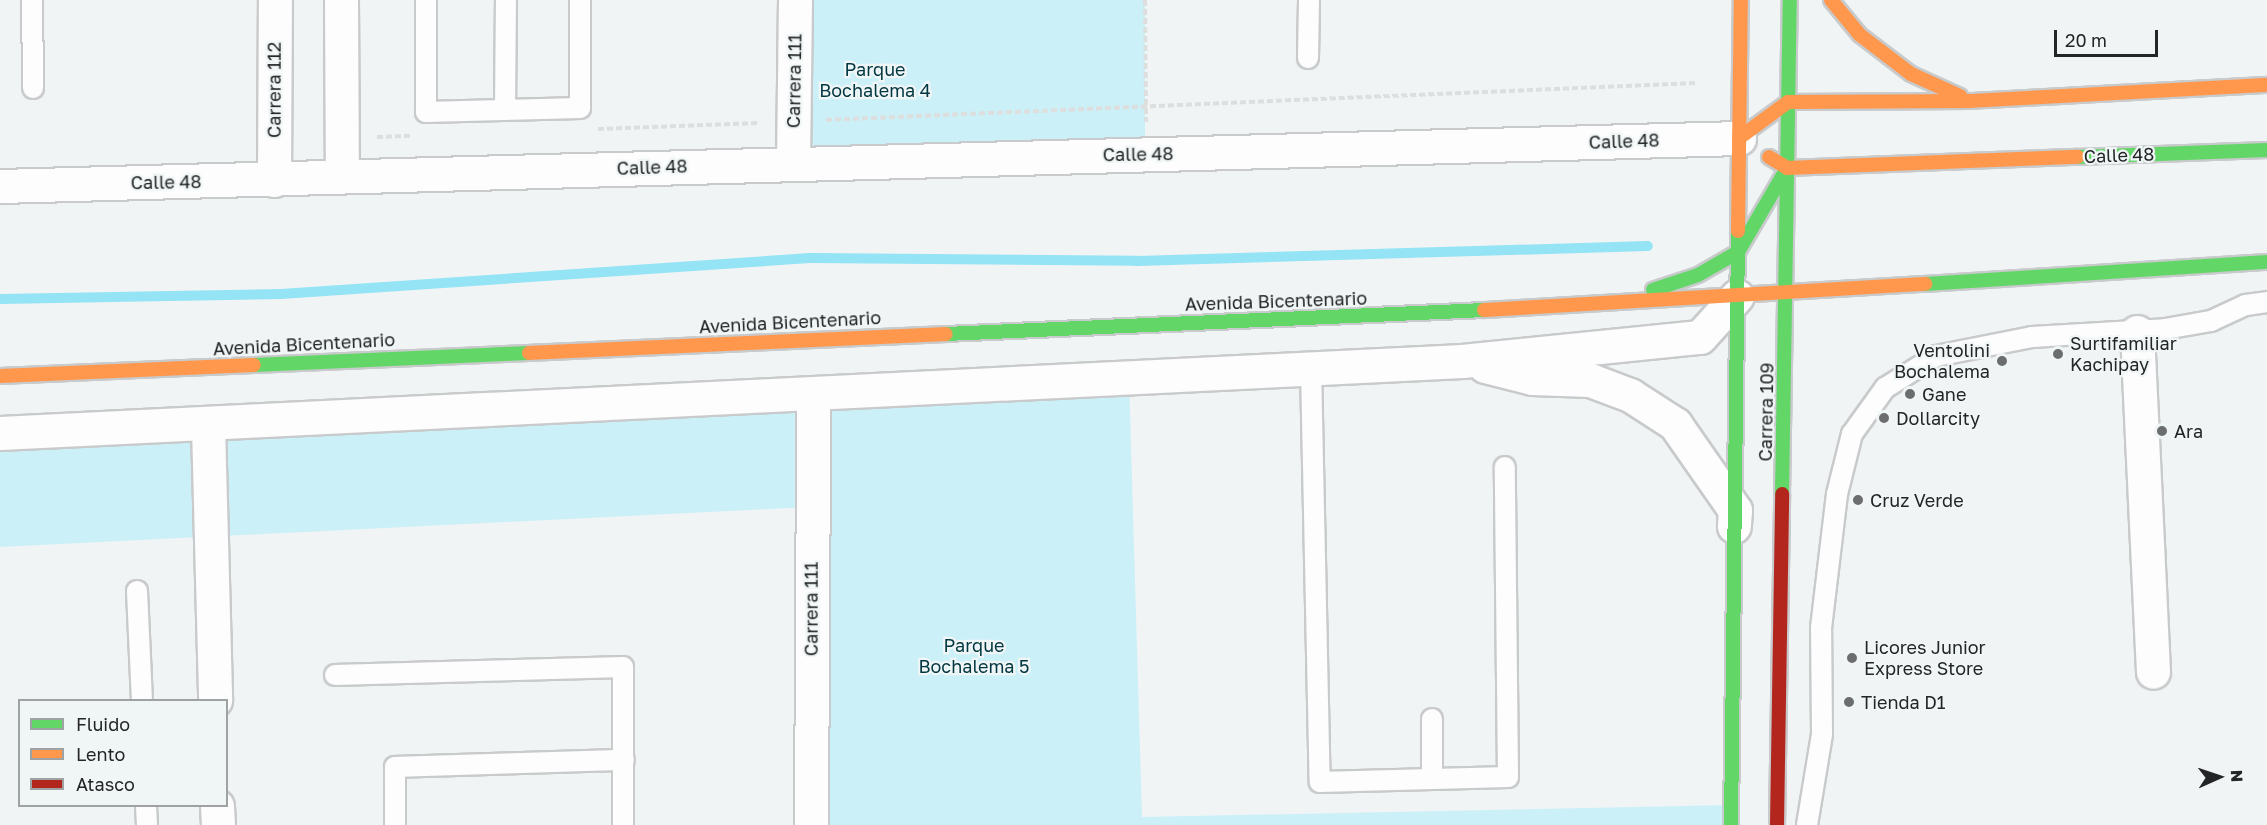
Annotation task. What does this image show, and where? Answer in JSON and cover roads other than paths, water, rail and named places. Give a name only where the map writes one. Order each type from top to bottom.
[{"type":"main road","name":"Carrera 109","points":[[1731,825],[1741,0]]},
{"type":"main road","name":"Carrera 109","points":[[1777,825],[1790,0]]},
{"type":"main road","points":[[1831,0],[1860,35],[1911,74],[1970,101]]},
{"type":"main road","points":[[1787,168],[1739,138],[1788,102],[1970,101],[2267,85]]},
{"type":"main road","name":"Calle 48","points":[[1787,168],[2267,150]]},
{"type":"main road","name":"Avenida Bicentenario","points":[[1582,306],[1698,275],[1738,252],[1787,168]]},
{"type":"main road","points":[[1737,296],[2267,262]]},
{"type":"main road","name":"Avenida Bicentenario","points":[[0,376],[1582,306],[1737,296]]},
{"type":"street","name":"Carrera 112","points":[[274,180],[275,0]]},
{"type":"street","points":[[340,0],[342,176]]},
{"type":"street","name":"Carrera 111","points":[[793,163],[795,0]]},
{"type":"street","name":"Calle 48","points":[[0,186],[1739,138]]},
{"type":"street","points":[[0,433],[208,426],[1462,361],[1700,337],[1737,296]]},
{"type":"street","points":[[2137,332],[2152,672]]},
{"type":"street","points":[[1462,361],[1532,378],[1590,381],[1630,395],[1675,424],[1735,510],[1734,559]]},
{"type":"street","name":"Carrera 111","points":[[811,825],[813,394]]},
{"type":"street","points":[[208,426],[215,699]]},
{"type":"street","points":[[217,807],[218,825]]},
{"type":"lane","points":[[32,0],[33,88]]},
{"type":"lane","points":[[426,0],[426,112],[580,108],[580,0]]},
{"type":"lane","points":[[505,110],[506,0]]},
{"type":"lane","points":[[1308,58],[1309,0]]},
{"type":"lane","points":[[1807,825],[1822,734],[1821,628],[1837,494],[1852,434],[1885,388],[1936,356],[2032,337],[2137,332],[2211,321],[2246,305],[2267,302]]},
{"type":"lane","points":[[1311,368],[1320,782],[1508,777],[1505,466]]},
{"type":"lane","points":[[137,591],[142,699]]},
{"type":"lane","points":[[335,675],[623,667],[623,825]]},
{"type":"lane","points":[[1432,719],[1432,779]]},
{"type":"lane","points":[[395,825],[395,767],[624,760]]},
{"type":"lane","points":[[146,807],[147,825]]},
{"type":"waterway","points":[[0,299],[281,294],[810,258],[1137,261],[1648,246]]},
{"type":"place","name":"Surtifamiliar Kachipay","points":[[2058,354]]},
{"type":"place","name":"Ventolini Bochalema","points":[[2002,361]]},
{"type":"place","name":"Gane","points":[[1910,394]]},
{"type":"place","name":"Dollarcity","points":[[1884,418]]},
{"type":"place","name":"Ara","points":[[2162,431]]},
{"type":"place","name":"Cruz Verde","points":[[1858,500]]},
{"type":"place","name":"Licores Junior Express Store","points":[[1852,658]]},
{"type":"place","name":"Tienda D1","points":[[1849,702]]},
{"type":"park label","name":"Parque Bochalema 4","points":[[875,80]]},
{"type":"park label","name":"Parque Bochalema 5","points":[[974,656]]}]
